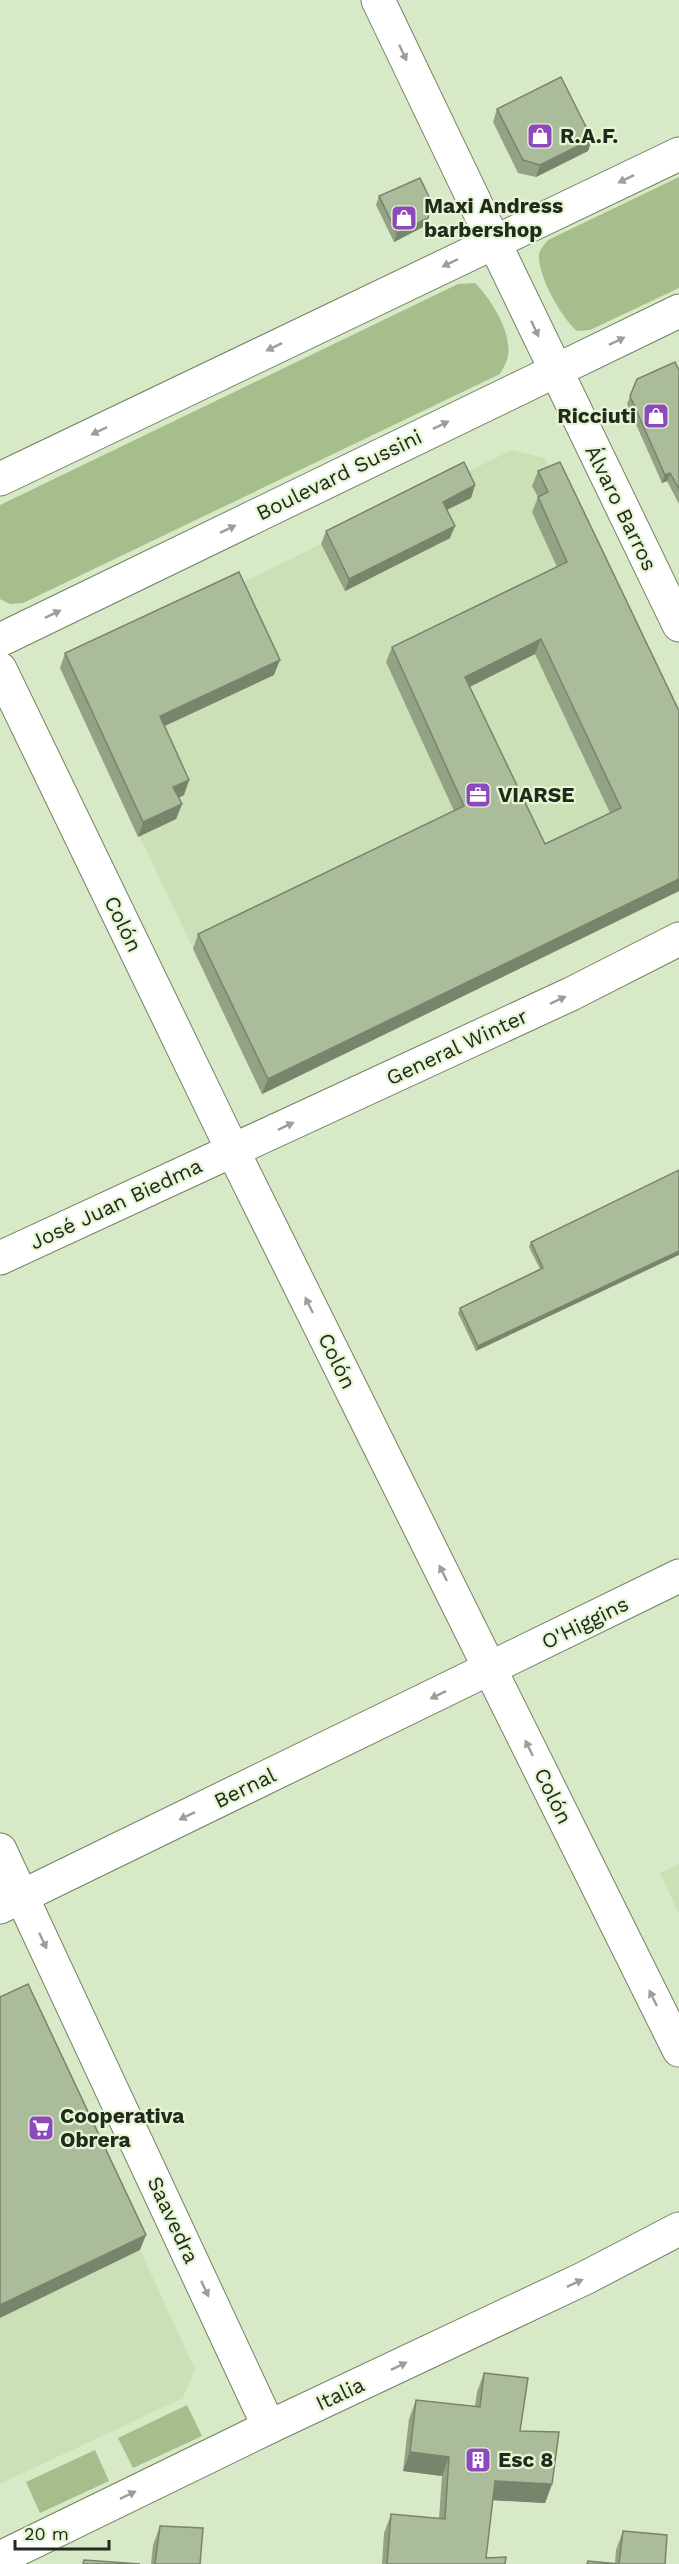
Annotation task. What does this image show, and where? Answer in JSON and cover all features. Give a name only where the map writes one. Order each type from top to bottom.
[{"type":"street","name":"Álvaro Barros","points":[[378,0],[554,371],[679,625]]},
{"type":"street","points":[[0,478],[679,154]]},
{"type":"street","name":"Boulevard Sussini","points":[[0,640],[679,311]]},
{"type":"street","name":"Colón","points":[[0,669],[233,1151],[679,2050]]},
{"type":"street","name":"General Winter","points":[[233,1151],[571,994],[679,939]]},
{"type":"street","name":"José Juan Biedma","points":[[0,1258],[233,1151]]},
{"type":"street","name":"O'Higgins","points":[[490,1669],[679,1576]]},
{"type":"street","name":"Bernal","points":[[11,1902],[490,1669]]},
{"type":"street","name":"Saavedra","points":[[0,1850],[11,1902],[268,2427]]},
{"type":"street","name":"Italia","points":[[0,2558],[268,2427],[585,2278],[679,2229]]},
{"type":"shaded area","points":[[679,177],[679,288],[590,330],[577,331],[552,296],[542,274],[539,254],[542,248],[548,240]]},
{"type":"shaded area","points":[[475,283],[494,307],[507,337],[508,356],[500,374],[23,603],[10,604],[0,599],[0,505],[458,284]]},
{"type":"shaded area","points":[[512,450],[545,458],[679,737],[679,891],[262,1094],[60,668],[234,587]]},
{"type":"shaded area","points":[[679,1864],[679,1914],[660,1873]]},
{"type":"shaded area","name":"Cooperativa Obrera","points":[[0,1993],[140,2250],[195,2370],[183,2398],[0,2484]]},
{"type":"shaded area","points":[[187,2405],[202,2436],[133,2468],[118,2438]]},
{"type":"shaded area","points":[[95,2450],[109,2481],[40,2513],[26,2482]]},
{"type":"building","name":"R.A.F.","points":[[561,77],[592,139],[540,165],[523,160],[497,109]]},
{"type":"building","name":"Maxi Andress barbershop","points":[[420,178],[431,201],[428,218],[397,233],[379,196]]},
{"type":"building","name":"Ricciuti","points":[[675,362],[679,370],[679,489],[670,473],[665,475],[630,396],[637,379]]},
{"type":"building","points":[[464,462],[475,485],[443,502],[455,526],[349,579],[326,531]]},
{"type":"building","name":"VIARSE","points":[[560,462],[679,711],[679,879],[268,1079],[198,934],[464,806],[392,647],[567,562],[538,497],[548,492],[538,471]],"holes":[[[541,639],[621,808],[545,844],[465,677]]]},
{"type":"building","points":[[239,572],[280,660],[160,716],[189,780],[173,787],[182,804],[143,822],[65,653]]},
{"type":"building","points":[[679,1170],[679,1251],[478,1346],[460,1308],[543,1268],[531,1242]]},
{"type":"building","name":"Cooperativa Obrera","points":[[28,1984],[146,2235],[0,2305],[0,1997]]},
{"type":"building","points":[[484,2373],[528,2378],[520,2431],[559,2432],[552,2484],[495,2481],[486,2558],[506,2557],[505,2564],[387,2564],[391,2514],[445,2519],[449,2457],[410,2452],[416,2400],[480,2407]]},
{"type":"building","points":[[160,2526],[203,2528],[200,2564],[155,2564]]},
{"type":"building","points":[[623,2531],[667,2535],[665,2564],[619,2564]]},
{"type":"building","points":[[84,2560],[140,2564],[83,2564]]},
{"type":"building","points":[[588,2561],[619,2564],[587,2564]]},
{"type":"place","name":"R.A.F.","points":[[540,136]]},
{"type":"place","name":"Maxi Andress barbershop","points":[[404,218]]},
{"type":"place","name":"Ricciuti","points":[[656,416]]},
{"type":"place","name":"VIARSE","points":[[478,795]]},
{"type":"place","name":"Cooperativa Obrera","points":[[41,2128]]},
{"type":"place","name":"Esc 8","points":[[478,2460]]}]
